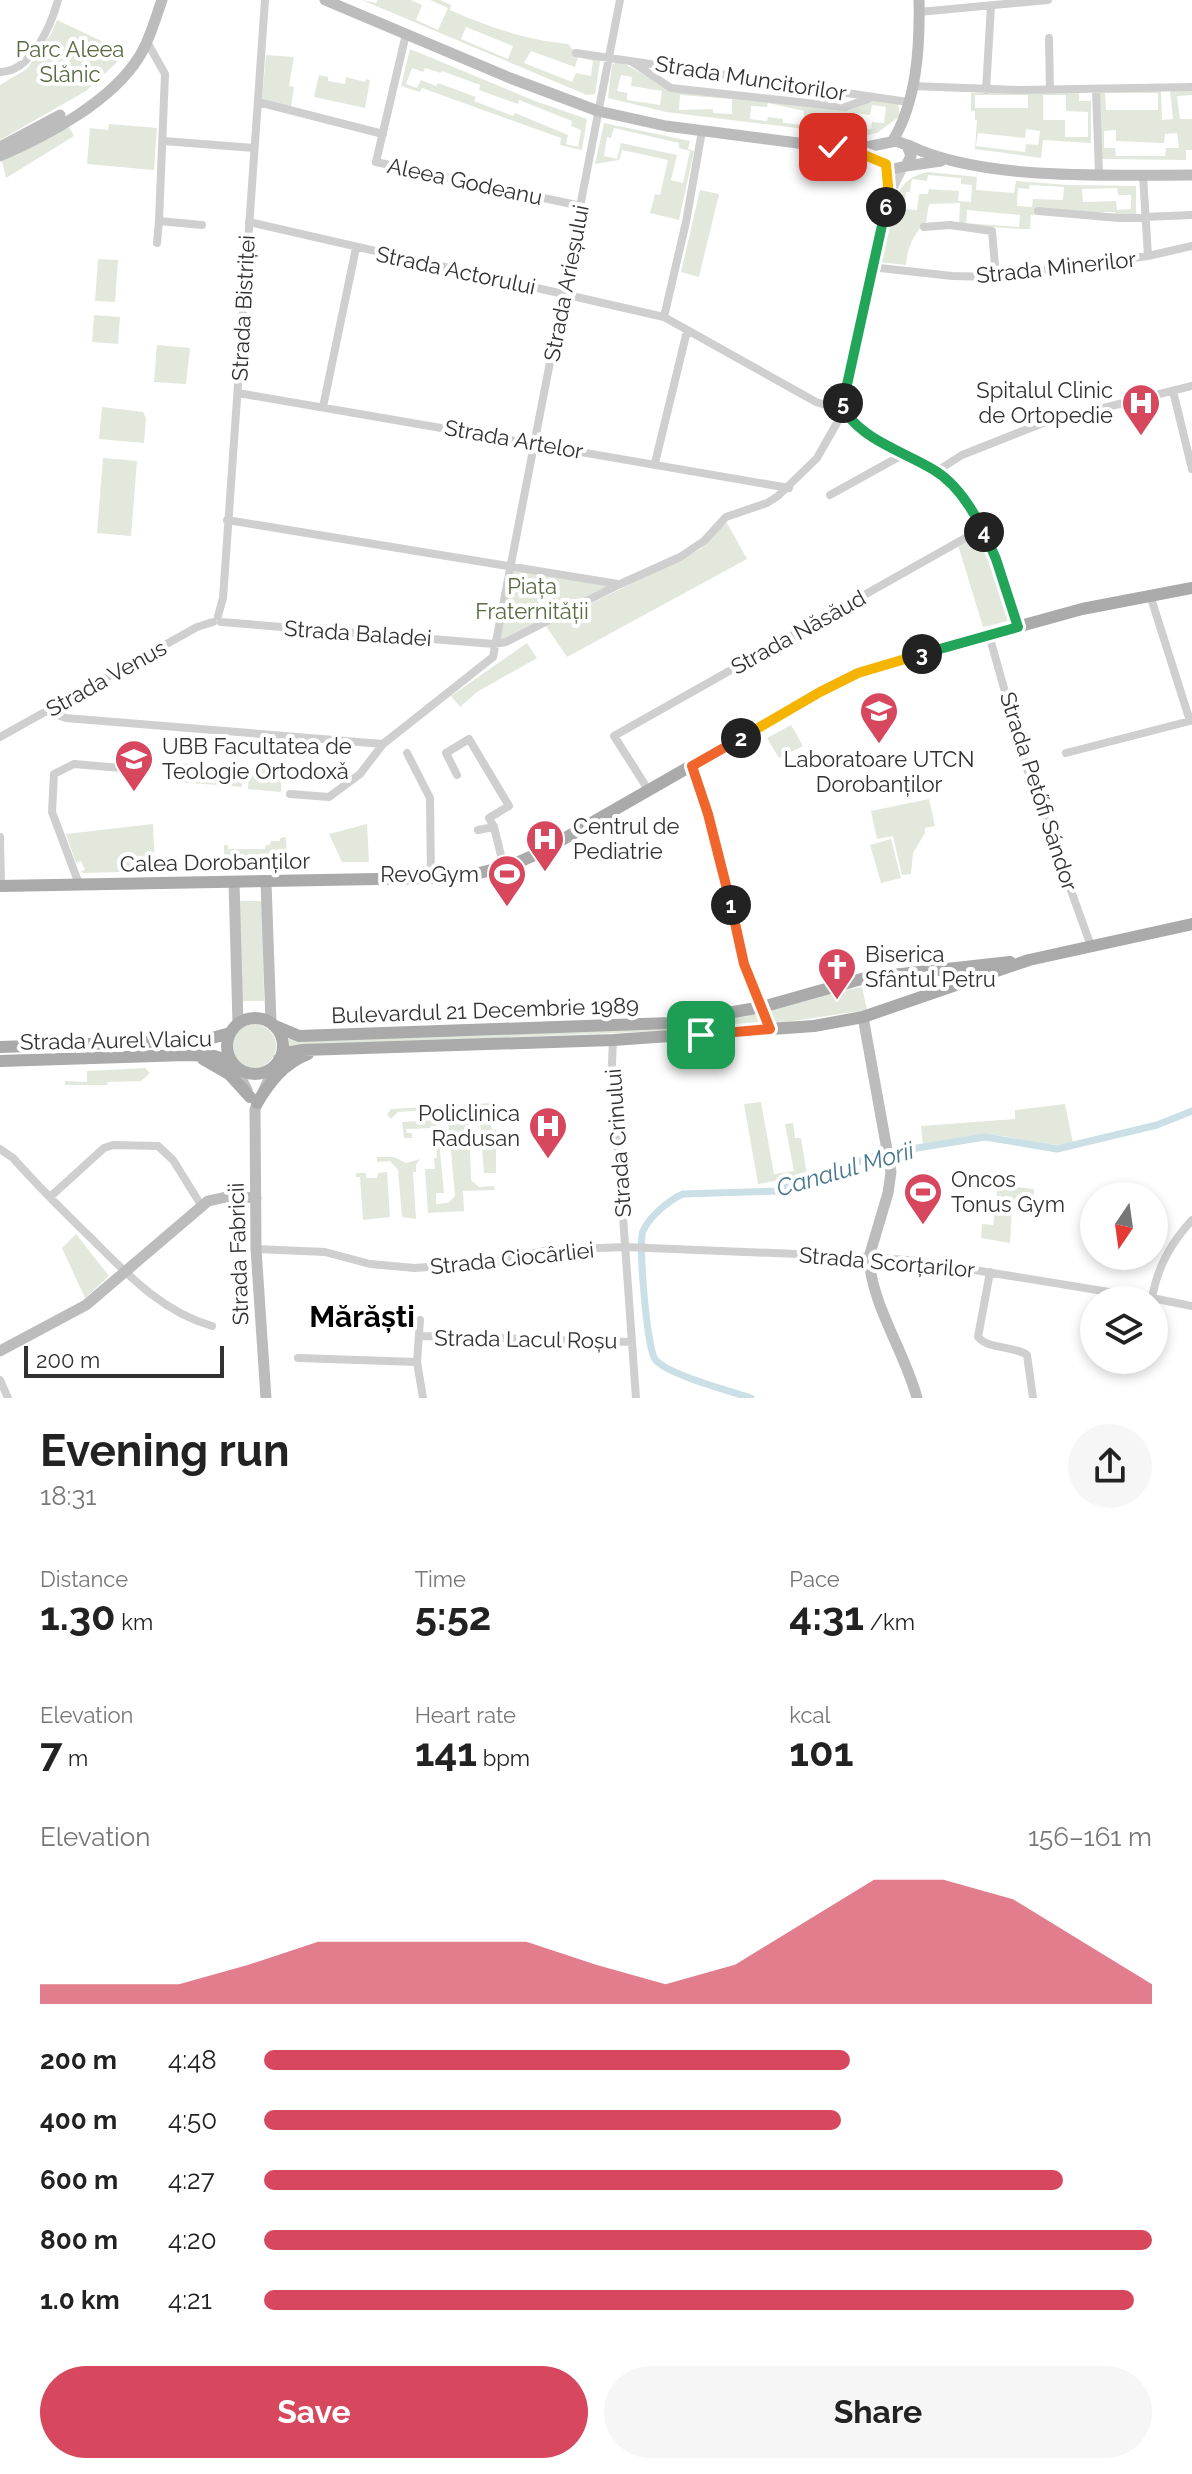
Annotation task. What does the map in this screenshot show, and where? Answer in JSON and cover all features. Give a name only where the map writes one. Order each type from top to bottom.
[{"type":"main road","points":[[0,147],[72,108],[111,80],[134,52],[156,0]]},
{"type":"main road","points":[[0,156],[73,116],[124,78],[147,42],[162,0]]},
{"type":"main road","points":[[325,0],[546,93],[598,111],[654,124],[852,150],[897,169],[945,161],[1037,172],[1192,175]]},
{"type":"main road","points":[[887,165],[883,152],[904,119],[912,86],[919,6]]},
{"type":"main road","points":[[904,119],[906,144],[911,156],[905,166]]},
{"type":"main road","points":[[852,150],[890,143],[906,144],[945,161]]},
{"type":"main road","name":"Calea Dorobanților","points":[[1,888],[431,878],[467,876],[504,868],[539,853],[858,673],[1082,609],[1192,588]]},
{"type":"main road","points":[[234,882],[234,1028],[227,1050],[232,1062],[251,1073],[264,1072],[278,1061],[282,1041],[272,1024],[266,882]]},
{"type":"main road","name":"Bulevardul 21 Decembrie 1989","points":[[278,1061],[291,1052],[320,1049],[613,1040],[814,1026],[863,1017],[1029,960],[1192,924]]},
{"type":"main road","name":"Bulevardul 21 Decembrie 1989","points":[[272,1024],[299,1036],[670,1023],[762,1007],[865,978],[1029,960]]},
{"type":"main road","points":[[911,971],[920,975],[922,980],[914,999]]},
{"type":"main road","points":[[762,1007],[770,1029]]},
{"type":"main road","points":[[863,1017],[889,1158],[888,1193],[869,1257],[876,1291],[917,1398]]},
{"type":"main road","points":[[234,1028],[257,1018],[272,1024]]},
{"type":"main road","name":"Strada Aurel Vlaicu","points":[[0,1047],[205,1040],[234,1028]]},
{"type":"main road","points":[[193,1055],[220,1068],[254,1103],[278,1073],[320,1049]]},
{"type":"main road","name":"Strada Aurel Vlaicu","points":[[0,1061],[193,1055],[214,1056],[232,1062]]},
{"type":"main road","name":"Strada Fabricii","points":[[254,1103],[278,1061]]},
{"type":"main road","name":"Strada Fabricii","points":[[232,1062],[254,1103],[256,1249],[266,1398]]},
{"type":"main road","points":[[0,1351],[75,1313],[201,1205],[218,1197],[256,1198]]},
{"type":"street","points":[[0,72],[5,73],[24,63],[50,27],[58,0]]},
{"type":"street","name":"Strada Bistriței","points":[[217,620],[223,598],[265,0]]},
{"type":"street","name":"Strada Arieșului","points":[[510,565],[620,0]]},
{"type":"street","points":[[919,6],[991,6],[1048,0]]},
{"type":"street","points":[[986,90],[991,6]]},
{"type":"street","name":"Aleea Godeanu","points":[[406,34],[376,162],[581,206]]},
{"type":"street","points":[[1049,38],[1050,90]]},
{"type":"street","points":[[147,42],[165,74],[157,243]]},
{"type":"street","name":"Strada Muncitorilor","points":[[576,53],[908,102]]},
{"type":"street","name":"Strada Muncitorilor","points":[[629,59],[671,88],[845,107],[873,98]]},
{"type":"street","points":[[912,86],[986,90],[1192,87]]},
{"type":"street","points":[[1096,90],[1099,174]]},
{"type":"street","name":"Aleea Godeanu","points":[[258,102],[383,134]]},
{"type":"street","points":[[664,317],[686,222],[702,131]]},
{"type":"street","points":[[164,141],[254,148]]},
{"type":"street","points":[[887,165],[889,197]]},
{"type":"street","points":[[494,644],[515,639],[695,549],[726,517],[767,503],[789,488],[817,458],[842,410],[871,267],[889,197],[905,166]]},
{"type":"street","points":[[1143,175],[1148,256]]},
{"type":"street","points":[[1038,211],[1145,218],[1192,215]]},
{"type":"street","points":[[159,221],[202,225]]},
{"type":"street","name":"Strada Actorului","points":[[249,222],[664,317],[816,402],[842,410],[866,433],[937,471]]},
{"type":"street","points":[[924,227],[950,225],[992,231],[996,277]]},
{"type":"street","name":"Strada Minerilor","points":[[871,267],[952,276],[996,277],[1148,256],[1192,246]]},
{"type":"street","points":[[323,407],[356,248]]},
{"type":"street","points":[[655,463],[687,331]]},
{"type":"street","points":[[1018,627],[983,528],[954,487],[937,471],[962,455],[1043,423],[1192,386]]},
{"type":"street","points":[[1173,391],[1192,469]]},
{"type":"street","name":"Strada Artelor","points":[[238,393],[789,488]]},
{"type":"street","points":[[830,495],[904,454]]},
{"type":"street","points":[[227,520],[618,585]]},
{"type":"street","name":"Strada Năsăud","points":[[649,791],[614,736],[983,528]]},
{"type":"street","points":[[290,794],[329,797],[360,774],[383,744],[442,695],[488,663],[493,657],[510,565]]},
{"type":"street","points":[[1066,753],[1190,721],[1150,595]]},
{"type":"street","name":"Strada Baladei","points":[[217,620],[494,644]]},
{"type":"street","name":"Strada Venus","points":[[0,737],[197,627],[217,620]]},
{"type":"street","name":"Strada Petőfi Sándor","points":[[989,635],[1026,766],[1091,946]]},
{"type":"street","points":[[46,711],[66,718],[383,744]]},
{"type":"street","points":[[457,775],[446,753],[469,739],[509,806],[489,818],[504,868]]},
{"type":"street","points":[[407,753],[430,798],[431,878]]},
{"type":"street","points":[[79,884],[52,812],[54,774],[74,764],[133,769]]},
{"type":"street","points":[[692,766],[708,814],[744,964],[762,1007]]},
{"type":"street","points":[[478,830],[494,827]]},
{"type":"street","points":[[0,837],[1,888]]},
{"type":"street","name":"Strada Crinului","points":[[613,1040],[612,1063],[630,1247],[636,1398]]},
{"type":"street","points":[[50,1197],[108,1146],[152,1145],[162,1149],[173,1160],[201,1205]]},
{"type":"street","points":[[0,1149],[124,1272],[171,1308],[212,1326]]},
{"type":"street","points":[[1155,1286],[1170,1247],[1192,1220]]},
{"type":"street","name":"Strada Scorțarilor","points":[[630,1247],[919,1261],[1080,1287]]},
{"type":"street","name":"Strada Ciocârliei","points":[[256,1249],[325,1252],[370,1264],[415,1268],[494,1262],[548,1250],[630,1247]]},
{"type":"street","points":[[990,1272],[978,1337],[984,1343],[1019,1350],[1027,1355],[1033,1398]]},
{"type":"street","name":"Strada Scorțarilor","points":[[1168,1302],[1192,1306]]},
{"type":"street","name":"Strada Lacul Roșu","points":[[420,1320],[417,1362],[423,1398]]},
{"type":"street","name":"Strada Lacul Roșu","points":[[420,1336],[632,1342]]},
{"type":"street","name":"Strada Lacul Roșu","points":[[298,1358],[417,1362]]},
{"type":"street","points":[[0,1380],[8,1398]]},
{"type":"green space","points":[[362,0],[376,3],[378,0],[411,0],[422,5],[416,20],[438,30],[448,8],[430,0],[440,0],[451,5],[450,10],[494,27],[522,36],[568,44],[575,52],[601,55],[595,94],[587,95]],"holes":[[[466,27],[513,46],[508,59],[461,39]],[[531,51],[575,67],[578,57],[593,61],[591,76],[576,73],[572,82],[524,63]]]},
{"type":"green space","name":"Parc Aleea Slănic","points":[[57,20],[127,53],[86,91],[0,140],[0,85],[27,69]]},
{"type":"green space","points":[[410,49],[587,119],[582,150],[560,145],[561,138],[422,88],[420,92],[401,86]],"holes":[[[412,68],[423,72],[425,68],[442,71],[480,85],[479,90],[518,104],[519,100],[572,121],[571,126],[581,130],[578,147],[566,144],[568,135],[515,113],[513,116],[474,101],[476,97],[438,83],[436,86],[421,80],[417,88],[406,84]]]},
{"type":"green space","points":[[266,55],[294,57],[289,86],[294,87],[291,107],[262,100]]},
{"type":"green space","points":[[623,63],[672,91],[848,110],[872,100],[898,104],[900,116],[877,133],[864,136],[666,112],[608,98],[612,65]],"holes":[[[621,75],[632,77],[631,86],[662,91],[660,105],[627,100],[627,93],[617,91]],[[680,95],[732,99],[732,114],[713,113],[713,109],[679,110]],[[768,103],[804,111],[803,125],[783,123],[783,119],[768,117],[767,121],[750,119],[751,106],[767,107]],[[872,105],[886,107],[884,123],[872,122],[871,129],[855,127],[853,132],[819,127],[821,115],[853,119],[854,113],[870,115]]]},
{"type":"green space","points":[[319,75],[328,77],[328,81],[345,84],[346,77],[365,82],[366,79],[370,80],[365,108],[314,97]]},
{"type":"green space","points":[[1161,90],[1162,120],[1173,119],[1170,91],[1192,90],[1192,95],[1177,96],[1180,119],[1192,119],[1192,150],[1186,150],[1186,160],[1102,159],[1099,91]],"holes":[[[1105,93],[1158,93],[1158,110],[1106,110]],[[1116,130],[1116,141],[1164,143],[1165,134],[1177,133],[1179,148],[1166,148],[1165,156],[1116,156],[1115,148],[1104,148],[1104,131]]]},
{"type":"green space","points":[[1079,91],[1079,101],[1091,101],[1091,143],[1043,140],[1041,158],[975,149],[977,120],[975,111],[971,111],[971,93]],"holes":[[[975,95],[1028,95],[1028,108],[975,108]],[[1043,95],[1066,95],[1066,111],[1088,112],[1088,137],[1065,137],[1065,120],[1043,120]],[[1026,129],[1040,131],[1038,145],[1026,144],[1025,152],[976,146],[978,133],[1025,138]]]},
{"type":"green space","points":[[604,123],[690,141],[688,149],[694,151],[679,220],[650,213],[655,194],[660,195],[668,160],[622,150],[619,160],[595,164]],"holes":[[[614,128],[679,143],[679,148],[690,151],[683,183],[671,180],[677,155],[621,143],[617,159],[604,156],[607,137],[611,138]]]},
{"type":"green space","points":[[109,124],[157,128],[154,170],[87,164],[90,128],[108,130]]},
{"type":"green space","points":[[68,125],[74,136],[6,178],[2,161]]},
{"type":"green space","points":[[929,172],[977,177],[976,190],[1014,193],[1016,181],[1136,186],[1136,214],[1117,217],[1115,212],[1031,215],[1030,229],[1022,229],[959,225],[960,203],[929,204],[926,222],[912,241],[906,265],[878,262],[891,207],[897,194],[905,184],[915,176]],"holes":[[[928,175],[961,178],[961,184],[972,185],[971,202],[958,201],[959,191],[929,189],[928,194],[919,194],[917,210],[904,209],[906,192],[910,192],[912,179],[927,181]],[[1030,185],[1064,187],[1063,200],[1033,199],[1032,207],[1017,206],[1018,188],[1029,189]],[[1117,188],[1118,195],[1131,195],[1131,209],[1117,210],[1116,201],[1083,202],[1082,189]],[[967,210],[1020,215],[1019,227],[966,223]]]},
{"type":"green space","points":[[700,190],[719,194],[699,277],[681,272]]},
{"type":"green space","points":[[98,259],[118,260],[115,302],[95,301]]},
{"type":"green space","points":[[94,315],[120,317],[118,344],[92,342]]},
{"type":"green space","points":[[157,345],[190,348],[186,384],[154,382]]},
{"type":"green space","points":[[102,407],[143,412],[146,418],[144,443],[99,439]]},
{"type":"green space","points":[[103,458],[137,461],[131,536],[97,533]]},
{"type":"green space","points":[[727,523],[747,559],[567,657],[546,626],[701,549],[718,528]]},
{"type":"green space","points":[[982,532],[1012,620],[983,627],[958,545]]},
{"type":"green space","name":"Piața Fraternității","points":[[510,565],[618,585],[494,644]]},
{"type":"green space","points":[[527,643],[537,658],[477,692],[460,707],[451,696]]},
{"type":"green space","points":[[791,725],[803,746],[779,758],[767,738]]},
{"type":"green space","points":[[179,763],[243,768],[242,787],[178,782]]},
{"type":"green space","points":[[249,768],[282,770],[281,792],[248,789]]},
{"type":"green space","points":[[929,799],[935,826],[925,828],[913,853],[911,874],[902,875],[893,836],[877,839],[871,811]]},
{"type":"green space","points":[[153,824],[155,871],[80,872],[85,870],[81,861],[76,863],[66,834]]},
{"type":"green space","points":[[367,824],[369,862],[342,862],[329,834]]},
{"type":"green space","points":[[286,837],[287,864],[224,865],[224,845],[228,845],[228,849],[265,849],[271,841]]},
{"type":"green space","points":[[891,839],[901,878],[881,883],[870,845]]},
{"type":"green space","points":[[238,901],[263,901],[264,1001],[239,1001]]},
{"type":"green space","points":[[862,987],[867,1010],[779,1023],[772,1021],[769,1011],[814,996]]},
{"type":"green space","points":[[760,1012],[766,1027],[288,1046],[289,1038],[666,1027],[701,1024]]},
{"type":"green space","points":[[254,1024],[269,1031],[276,1046],[269,1061],[254,1068],[239,1061],[232,1046],[239,1031]]},
{"type":"green space","points":[[145,1068],[150,1073],[141,1081],[65,1085],[65,1081],[87,1082],[87,1071]]},
{"type":"green space","points":[[761,1102],[774,1174],[794,1171],[785,1124],[793,1123],[795,1138],[801,1138],[807,1175],[758,1184],[744,1104]]},
{"type":"green space","points":[[492,1103],[492,1110],[475,1111],[469,1119],[471,1180],[479,1187],[494,1186],[495,1190],[463,1191],[464,1211],[428,1213],[425,1169],[435,1169],[435,1128],[406,1129],[407,1133],[412,1133],[412,1138],[404,1138],[402,1122],[437,1120],[444,1193],[436,1193],[436,1204],[448,1203],[455,1196],[448,1117],[439,1109],[398,1112],[391,1119],[387,1115],[391,1109]]},
{"type":"green space","points":[[1065,1104],[1073,1143],[1049,1145],[985,1135],[923,1146],[921,1126],[1015,1119],[1015,1110]]},
{"type":"green space","points":[[480,1121],[490,1121],[492,1130],[496,1130],[496,1173],[484,1173]]},
{"type":"green space","points":[[377,1157],[394,1157],[406,1163],[420,1159],[416,1172],[413,1172],[416,1219],[402,1217],[398,1170],[390,1161],[377,1162]]},
{"type":"green space","points":[[387,1172],[390,1217],[363,1220],[360,1177],[356,1177],[356,1173],[366,1173],[366,1178],[377,1178],[378,1173]]},
{"type":"green space","points":[[998,1185],[1034,1189],[1034,1209],[1012,1209],[1010,1243],[981,1238],[982,1224],[993,1225]]},
{"type":"green space","points":[[76,1234],[109,1276],[85,1298],[62,1248]]},
{"type":"waterway","name":"Canalul Morii","points":[[751,1398],[684,1376],[655,1359],[646,1317],[642,1239],[650,1220],[672,1200],[683,1194],[776,1191],[880,1154],[985,1137],[1057,1149],[1157,1125],[1192,1111]]},
{"type":"place","name":"Spitalul Clinic de Ortopedie","points":[[1141,437]]},
{"type":"place","name":"Laboratoare UTCN Dorobanților","points":[[879,745]]},
{"type":"place","name":"UBB Facultatea de Teologie Ortodoxă","points":[[134,793]]},
{"type":"place","name":"Centrul de Pediatrie","points":[[545,873]]},
{"type":"place","name":"RevoGym","points":[[507,908]]},
{"type":"place","name":"Biserica Sfântul Petru","points":[[837,1001]]},
{"type":"place","name":"Policlinica Radusan","points":[[548,1160]]},
{"type":"place","name":"Oncos Tonus Gym","points":[[923,1226]]},
{"type":"district","name":"Mărăști","points":[[362,1316]]},
{"type":"route","points":[[701,1035],[770,1029],[744,964],[708,814],[692,766],[858,673],[1018,627],[983,528],[954,487],[937,471],[866,433],[846,413],[848,408],[843,404],[846,379],[889,197],[889,184],[886,164],[852,150],[833,147]]}]
